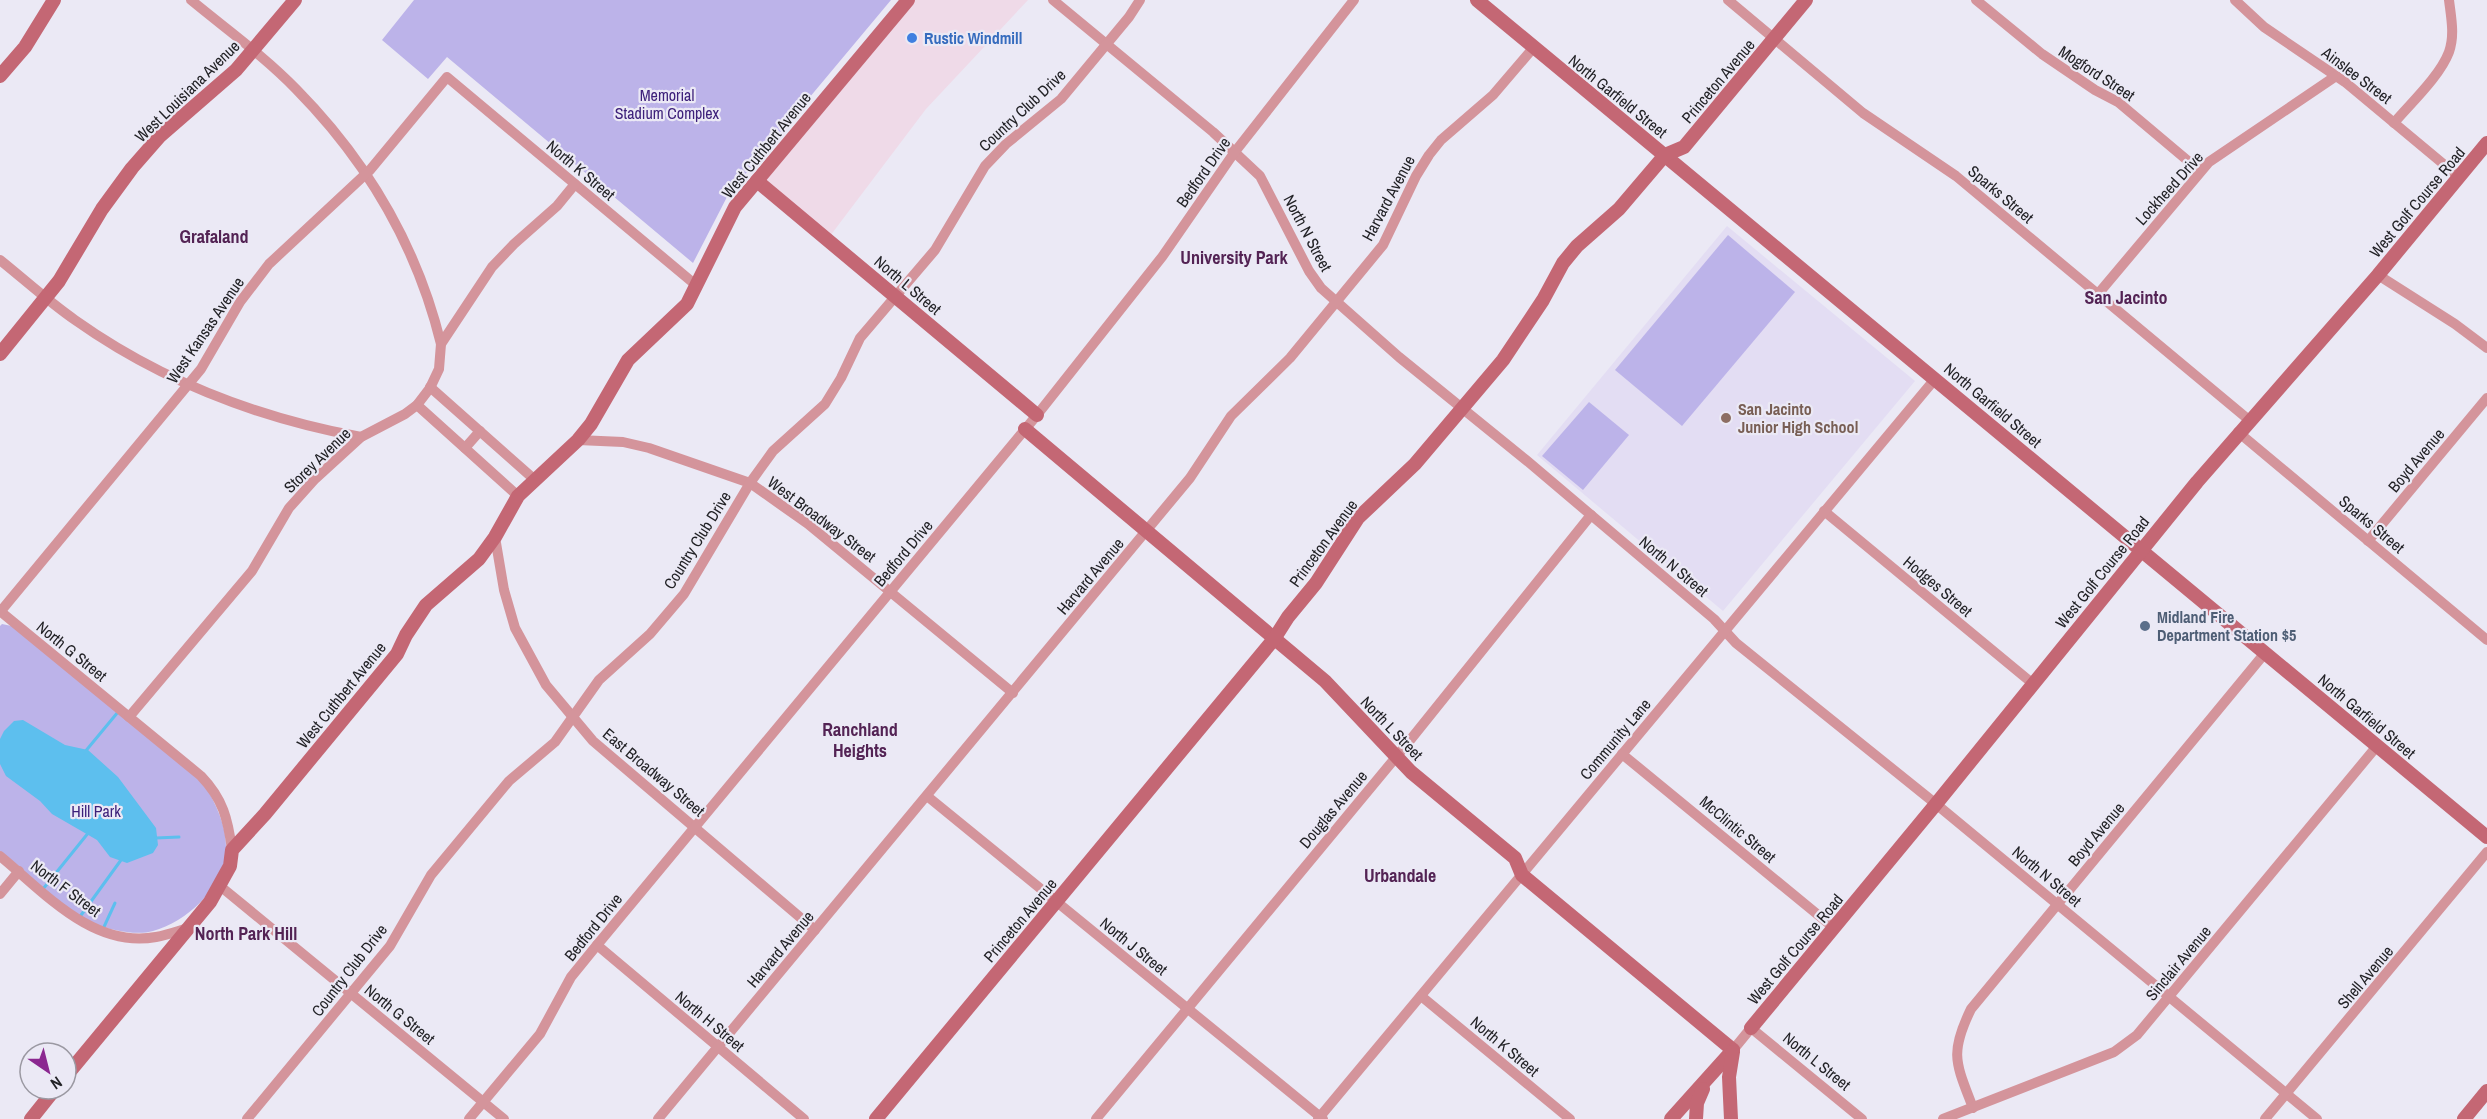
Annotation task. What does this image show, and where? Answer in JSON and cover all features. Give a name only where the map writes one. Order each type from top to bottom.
[{"type":"street","points":[[0,76],[25,47],[54,0]]},
{"type":"street","points":[[191,0],[295,88],[345,144],[391,213],[414,260],[432,308],[441,344]]},
{"type":"street","name":"West Louisiana Avenue","points":[[0,354],[46,298],[69,265],[102,209],[132,168],[160,136],[219,86],[295,0]]},
{"type":"street","name":"West Cuthbert Avenue","points":[[78,1061],[220,886],[230,866],[232,850],[265,814],[397,654],[406,635],[426,605],[479,559],[495,537],[518,496],[578,440],[591,424],[628,360],[687,304],[735,207],[908,0]]},
{"type":"street","name":"North N Street","points":[[1053,0],[1213,132],[1260,176],[1309,271],[1321,288],[1461,409],[1526,460],[1714,619],[1736,642],[2317,1119]]},
{"type":"street","name":"Country Club Drive","points":[[247,1119],[390,946],[431,875],[509,781],[555,742],[599,680],[650,634],[684,594],[750,483],[773,451],[825,404],[841,378],[860,338],[935,250],[985,166],[1006,144],[1061,99],[1140,0]]},
{"type":"street","name":"Bedford Drive","points":[[469,1119],[540,1034],[571,977],[1037,415],[1162,257],[1234,153],[1354,0]]},
{"type":"street","name":"North Garfield Street","points":[[1477,0],[2487,837]]},
{"type":"street","name":"Sparks Street","points":[[1728,0],[1863,113],[1956,176],[2249,420]]},
{"type":"street","name":"Princeton Avenue","points":[[876,1119],[1274,639],[1288,617],[1316,583],[1358,518],[1414,464],[1503,360],[1543,300],[1551,281],[1568,256],[1586,236],[1626,201],[1665,155],[1684,147],[1806,0]]},
{"type":"street","name":"Mogford Street","points":[[1977,0],[2042,54],[2095,90],[2118,102],[2200,171]]},
{"type":"street","name":"Ainslee Street","points":[[2235,0],[2264,27],[2336,76],[2459,177]]},
{"type":"street","points":[[2394,123],[2438,70],[2449,51],[2453,29],[2449,0]]},
{"type":"street","name":"Harvard Avenue","points":[[658,1119],[1146,532],[1190,478],[1231,416],[1290,358],[1383,245],[1416,176],[1441,140],[1493,95],[1534,47]]},
{"type":"street","name":"Lockheed Drive","points":[[2098,294],[2209,162],[2336,76]]},
{"type":"street","name":"West Kansas Avenue","points":[[0,611],[188,385],[209,357],[240,302],[269,264],[366,174],[447,77]]},
{"type":"street","name":"North K Street","points":[[447,77],[697,286]]},
{"type":"street","name":"West Golf Course Road","points":[[1751,1028],[2238,432],[2378,275],[2487,143]]},
{"type":"street","name":"North L Street","points":[[757,181],[1037,415]]},
{"type":"street","name":"Storey Avenue","points":[[129,717],[252,571],[289,508],[315,479],[361,437],[395,420],[417,405],[439,369],[441,344],[492,267],[557,206],[575,184]]},
{"type":"street","points":[[0,260],[46,298],[114,346],[188,385],[232,404],[277,419],[361,437]]},
{"type":"street","points":[[2378,275],[2455,324],[2487,348]]},
{"type":"street","name":"Community Lane","points":[[1320,1118],[1935,379]]},
{"type":"street","points":[[430,387],[536,480]]},
{"type":"street","name":"Boyd Avenue","points":[[2368,542],[2487,398]]},
{"type":"street","points":[[417,405],[518,496]]},
{"type":"street","name":"North L Street","points":[[1025,429],[1324,681],[1395,757],[1515,858],[1522,875],[1733,1050]]},
{"type":"street","points":[[465,448],[480,431]]},
{"type":"street","name":"Sparks Street","points":[[2238,432],[2368,542],[2487,638]]},
{"type":"street","name":"West Broadway Street","points":[[578,440],[623,442],[649,448],[750,483],[808,524],[1012,693]]},
{"type":"street","name":"Hodges Street","points":[[1824,511],[2032,683]]},
{"type":"street","name":"Douglas Avenue","points":[[1096,1119],[1395,757],[1591,515]]},
{"type":"street","name":"East Broadway Street","points":[[495,537],[504,590],[515,628],[546,685],[592,741],[816,930]]},
{"type":"street","name":"North G Street","points":[[0,611],[208,783],[221,803],[228,822],[232,850]]},
{"type":"street","name":"Boyd Avenue","points":[[1973,1108],[1956,1064],[1959,1033],[1971,1009],[2265,653]]},
{"type":"street","name":"Sinclair Avenue","points":[[1943,1119],[2114,1052],[2137,1035],[2377,746]]},
{"type":"street","name":"McClintic Street","points":[[1622,754],[1834,928]]},
{"type":"street","name":"North J Street","points":[[927,796],[1320,1118]]},
{"type":"street","name":"Shell Avenue","points":[[2265,1119],[2487,852]]},
{"type":"street","name":"North F Street","points":[[0,856],[76,918],[100,931],[119,936],[154,938],[188,928]]},
{"type":"street","points":[[0,894],[19,872]]},
{"type":"street","name":"North G Street","points":[[220,886],[504,1119]]},
{"type":"street","name":"North H Street","points":[[597,945],[804,1119]]},
{"type":"street","name":"North K Street","points":[[1421,996],[1570,1119]]},
{"type":"street","points":[[1696,1119],[1697,1103],[1705,1085],[1751,1028]]},
{"type":"street","name":"North L Street","points":[[1751,1028],[1862,1119]]},
{"type":"street","points":[[1671,1119],[1733,1050]]},
{"type":"street","points":[[1731,1119],[1729,1077],[1733,1050]]},
{"type":"street","points":[[2464,1119],[2487,1091]]},
{"type":"street","points":[[31,1119],[45,1101]]},
{"type":"shaded area","points":[[909,0],[1028,0],[926,109],[827,240],[757,182]]},
{"type":"shaded area","name":"San Jacinto Junior High School","points":[[1727,226],[1915,381],[1723,611],[1537,455]]},
{"type":"green space","name":"Memorial Stadium Complex","points":[[414,0],[891,0],[728,195],[693,263],[447,57],[428,79],[382,40]]},
{"type":"green space","points":[[1728,235],[1795,292],[1682,426],[1615,370]]},
{"type":"green space","points":[[1589,402],[1629,435],[1583,490],[1542,456]]},
{"type":"green space","name":"Hill Park","points":[[2,624],[21,628],[206,786],[225,833],[224,865],[211,890],[201,902],[178,920],[153,931],[139,933],[94,924],[59,901],[0,851],[0,626]]},
{"type":"water","points":[[23,720],[65,745],[88,750],[118,777],[156,828],[158,845],[153,853],[127,863],[110,857],[97,840],[52,814],[40,801],[6,776],[0,764],[0,739],[14,721]]},
{"type":"waterway","points":[[84,753],[118,712]]},
{"type":"waterway","points":[[43,889],[89,832]]},
{"type":"waterway","points":[[156,838],[179,837]]},
{"type":"waterway","points":[[79,918],[121,860]]},
{"type":"waterway","points":[[103,929],[115,903]]},
{"type":"place","name":"Rustic Windmill","points":[[912,38]]},
{"type":"place","name":"San Jacinto Junior High School","points":[[1726,418]]},
{"type":"place","name":"Midland Fire Department Station $5","points":[[2145,626]]},
{"type":"district","name":"Grafaland","points":[[214,237]]},
{"type":"district","name":"University Park","points":[[1234,258]]},
{"type":"district","name":"San Jacinto","points":[[2126,298]]},
{"type":"district","name":"Ranchland Heights","points":[[860,740]]},
{"type":"district","name":"Urbandale","points":[[1400,876]]},
{"type":"district","name":"North Park Hill","points":[[246,934]]}]
